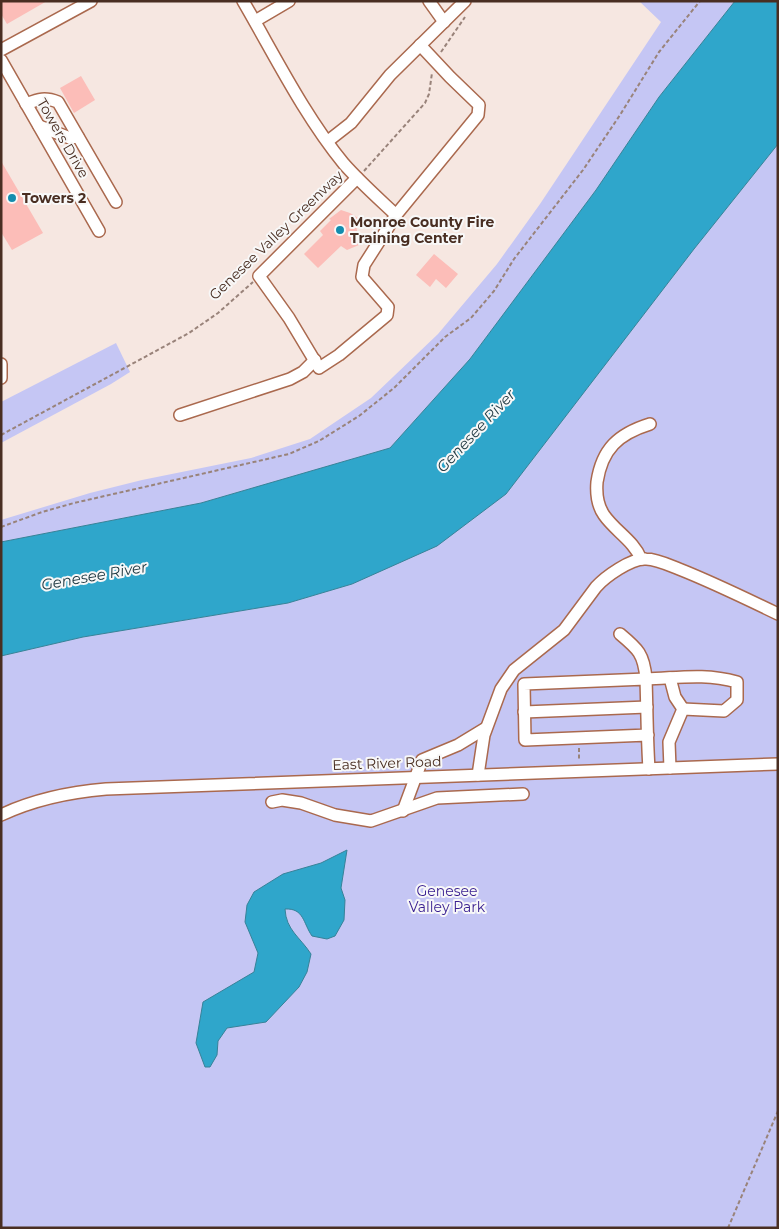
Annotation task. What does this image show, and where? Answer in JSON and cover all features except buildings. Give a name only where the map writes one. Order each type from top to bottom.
[{"type":"street","points":[[1,50],[90,1]]},
{"type":"street","points":[[243,1],[301,101],[343,162],[396,215]]},
{"type":"street","points":[[255,21],[289,1]]},
{"type":"street","points":[[429,1],[444,22]]},
{"type":"street","points":[[328,141],[351,123],[383,83],[465,1]]},
{"type":"street","points":[[259,276],[290,318],[319,368],[339,355],[387,315],[388,307],[362,277],[364,265],[396,215],[478,115],[479,105],[420,45]]},
{"type":"street","name":"Towers Drive","points":[[2,65],[99,231]]},
{"type":"street","points":[[26,104],[40,98],[48,98],[58,102],[116,202]]},
{"type":"street","points":[[39,126],[70,138],[78,137]]},
{"type":"street","name":"Genesee Valley Greenway","points":[[259,276],[357,178]]},
{"type":"street","points":[[180,415],[290,379],[303,372],[315,360]]},
{"type":"street","points":[[1,364],[1,378]]},
{"type":"street","points":[[641,559],[633,546],[602,514],[597,499],[597,485],[603,459],[611,446],[631,430],[650,424]]},
{"type":"street","points":[[478,775],[486,728],[498,696],[514,670],[564,630],[601,581],[615,571],[641,559],[649,559],[697,576],[778,614]]},
{"type":"street","points":[[620,634],[633,646],[645,663],[649,768]]},
{"type":"street","points":[[648,735],[525,740],[524,684],[670,678],[685,675],[719,677],[737,682],[737,700],[724,711],[683,710]]},
{"type":"street","points":[[670,678],[675,697],[683,710]]},
{"type":"street","points":[[524,712],[647,707]]},
{"type":"street","points":[[670,768],[669,742],[683,710]]},
{"type":"street","points":[[403,811],[422,760],[458,746],[486,728]]},
{"type":"street","name":"East River Road","points":[[1,815],[45,798],[91,790],[778,764]]},
{"type":"street","points":[[272,802],[282,800],[301,802],[335,815],[371,822],[438,798],[523,794]]},
{"type":"path","name":"Genesee Valley Greenway","points":[[357,178],[425,103],[429,94],[436,62],[466,15]]},
{"type":"path","name":"Genesee Valley Greenway","points":[[1,435],[189,333],[226,306],[259,276]]},
{"type":"path","points":[[579,752],[580,765]]},
{"type":"path","points":[[728,1228],[778,1111]]},
{"type":"green space","points":[[639,1],[735,1],[659,97],[596,190],[470,359],[390,448],[201,503],[1,542],[1,520],[90,493],[142,480],[251,458],[310,439],[371,398],[438,334],[497,264],[540,204],[661,22]]},
{"type":"green space","name":"Genesee Valley Park","points":[[778,144],[778,1228],[1,1228],[1,656],[83,637],[288,603],[352,584],[506,494],[694,249]]},
{"type":"green space","points":[[116,343],[130,372],[1,443],[1,402]]},
{"type":"water","name":"Genesee River","points":[[735,1],[778,1],[778,144],[694,249],[506,494],[437,546],[352,584],[288,603],[83,637],[1,656],[1,542],[201,503],[390,448],[470,359],[596,190],[659,97]]},
{"type":"water","points":[[347,850],[341,888],[345,900],[344,920],[335,936],[327,939],[312,936],[300,914],[291,909],[285,909],[291,928],[311,954],[307,972],[299,987],[266,1022],[227,1028],[218,1041],[217,1055],[210,1067],[205,1067],[196,1043],[203,1002],[254,972],[258,953],[245,922],[247,905],[254,892],[283,874],[321,863]]},
{"type":"place","name":"Towers 2","points":[[12,198]]},
{"type":"place","name":"Monroe County Fire Training Center","points":[[340,230]]}]
